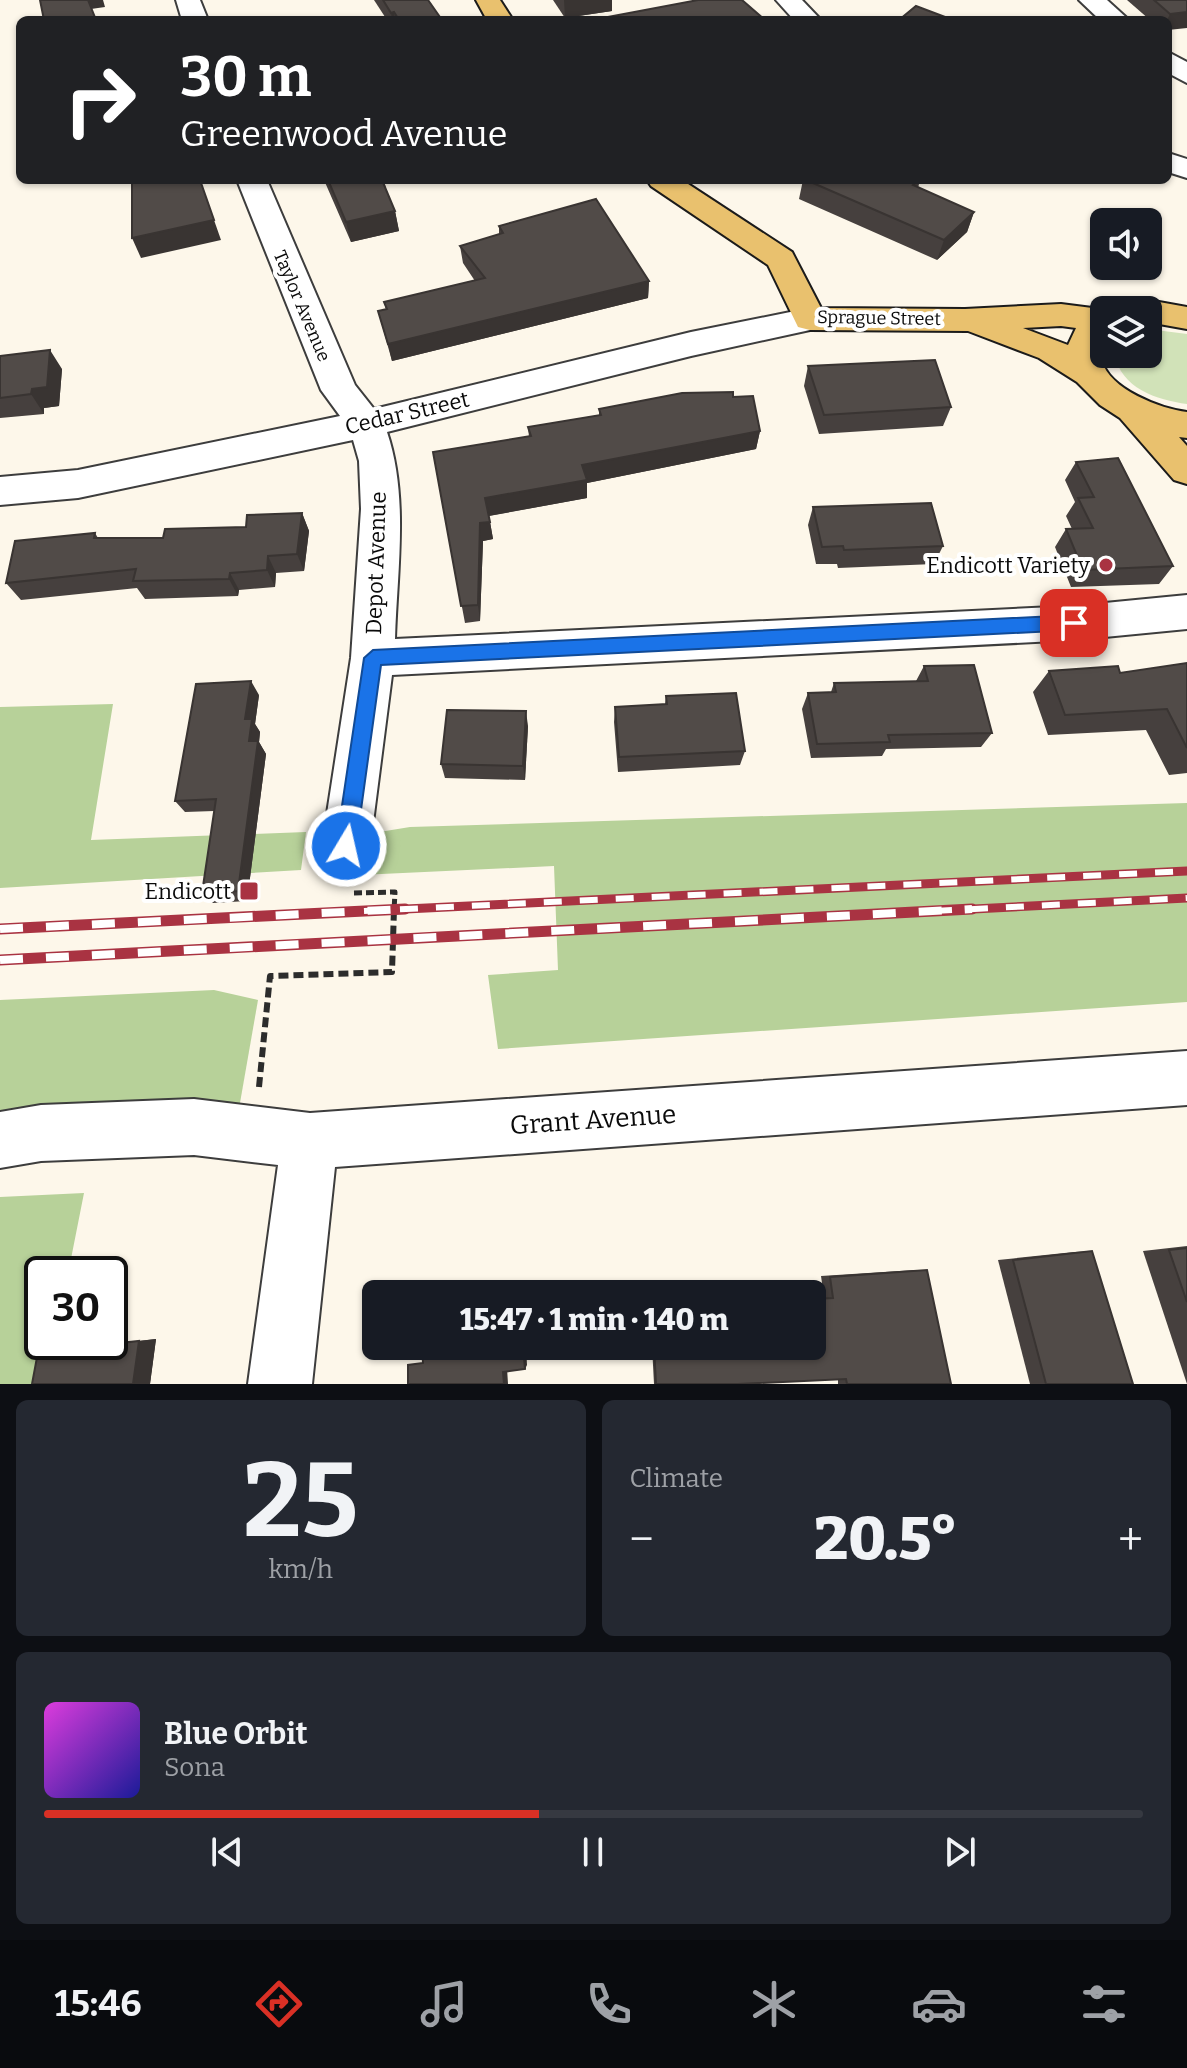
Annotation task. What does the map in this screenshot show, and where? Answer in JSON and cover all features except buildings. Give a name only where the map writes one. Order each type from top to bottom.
[{"type":"main road","name":"Sprague Street","points":[[668,184],[781,259],[810,319],[965,320],[1061,315],[1090,318]]},
{"type":"main road","points":[[1162,308],[1187,301]]},
{"type":"main road","points":[[1162,313],[1187,318]]},
{"type":"main road","name":"Sprague Street","points":[[965,320],[1051,350],[1089,373],[1107,394],[1134,411]]},
{"type":"main road","points":[[1089,373],[1083,352],[1090,332]]},
{"type":"main road","points":[[1134,411],[1177,425],[1187,425]]},
{"type":"main road","points":[[1134,411],[1187,470]]},
{"type":"street","points":[[788,0],[804,16]]},
{"type":"street","points":[[1091,0],[1111,16]]},
{"type":"street","name":"Taylor Avenue","points":[[254,184],[279,252],[339,390],[366,424]]},
{"type":"street","name":"Cedar Street","points":[[0,491],[78,484],[366,424],[691,344],[810,319]]},
{"type":"street","name":"Depot Avenue","points":[[346,846],[373,658],[380,509],[378,461],[366,424]]},
{"type":"street","points":[[373,658],[1074,623],[1187,612]]},
{"type":"street","name":"Grant Avenue","points":[[0,1140],[41,1133],[194,1127],[310,1141],[1187,1078]]},
{"type":"street","points":[[280,1384],[310,1141]]},
{"type":"path","points":[[270,988],[270,976],[392,972],[395,892],[341,894]]},
{"type":"green space","points":[[1162,331],[1187,334],[1187,404],[1152,395],[1124,376],[1119,368],[1162,368]]},
{"type":"green space","points":[[113,704],[91,840],[306,832],[301,870],[0,888],[0,707]]},
{"type":"green space","points":[[1187,803],[1187,1002],[498,1049],[488,975],[558,970],[554,866],[360,875],[367,834],[410,827]]},
{"type":"green space","points":[[214,990],[258,1000],[237,1120],[0,1120],[0,1000]]},
{"type":"green space","points":[[84,1193],[72,1256],[24,1256],[24,1360],[52,1360],[47,1384],[0,1384],[0,1197]]},
{"type":"railway","points":[[396,909],[1187,871]]},
{"type":"railway","points":[[934,911],[1187,898]]},
{"type":"railway","points":[[0,929],[396,909]]},
{"type":"railway","points":[[364,911],[396,909]]},
{"type":"railway","points":[[396,909],[405,909]]},
{"type":"railway","points":[[0,960],[972,909]]},
{"type":"place","name":"Endicott Variety","points":[[1106,565]]},
{"type":"place","name":"Endicott","points":[[249,891]]},
{"type":"route","points":[[346,846],[373,658],[1074,623]]}]
